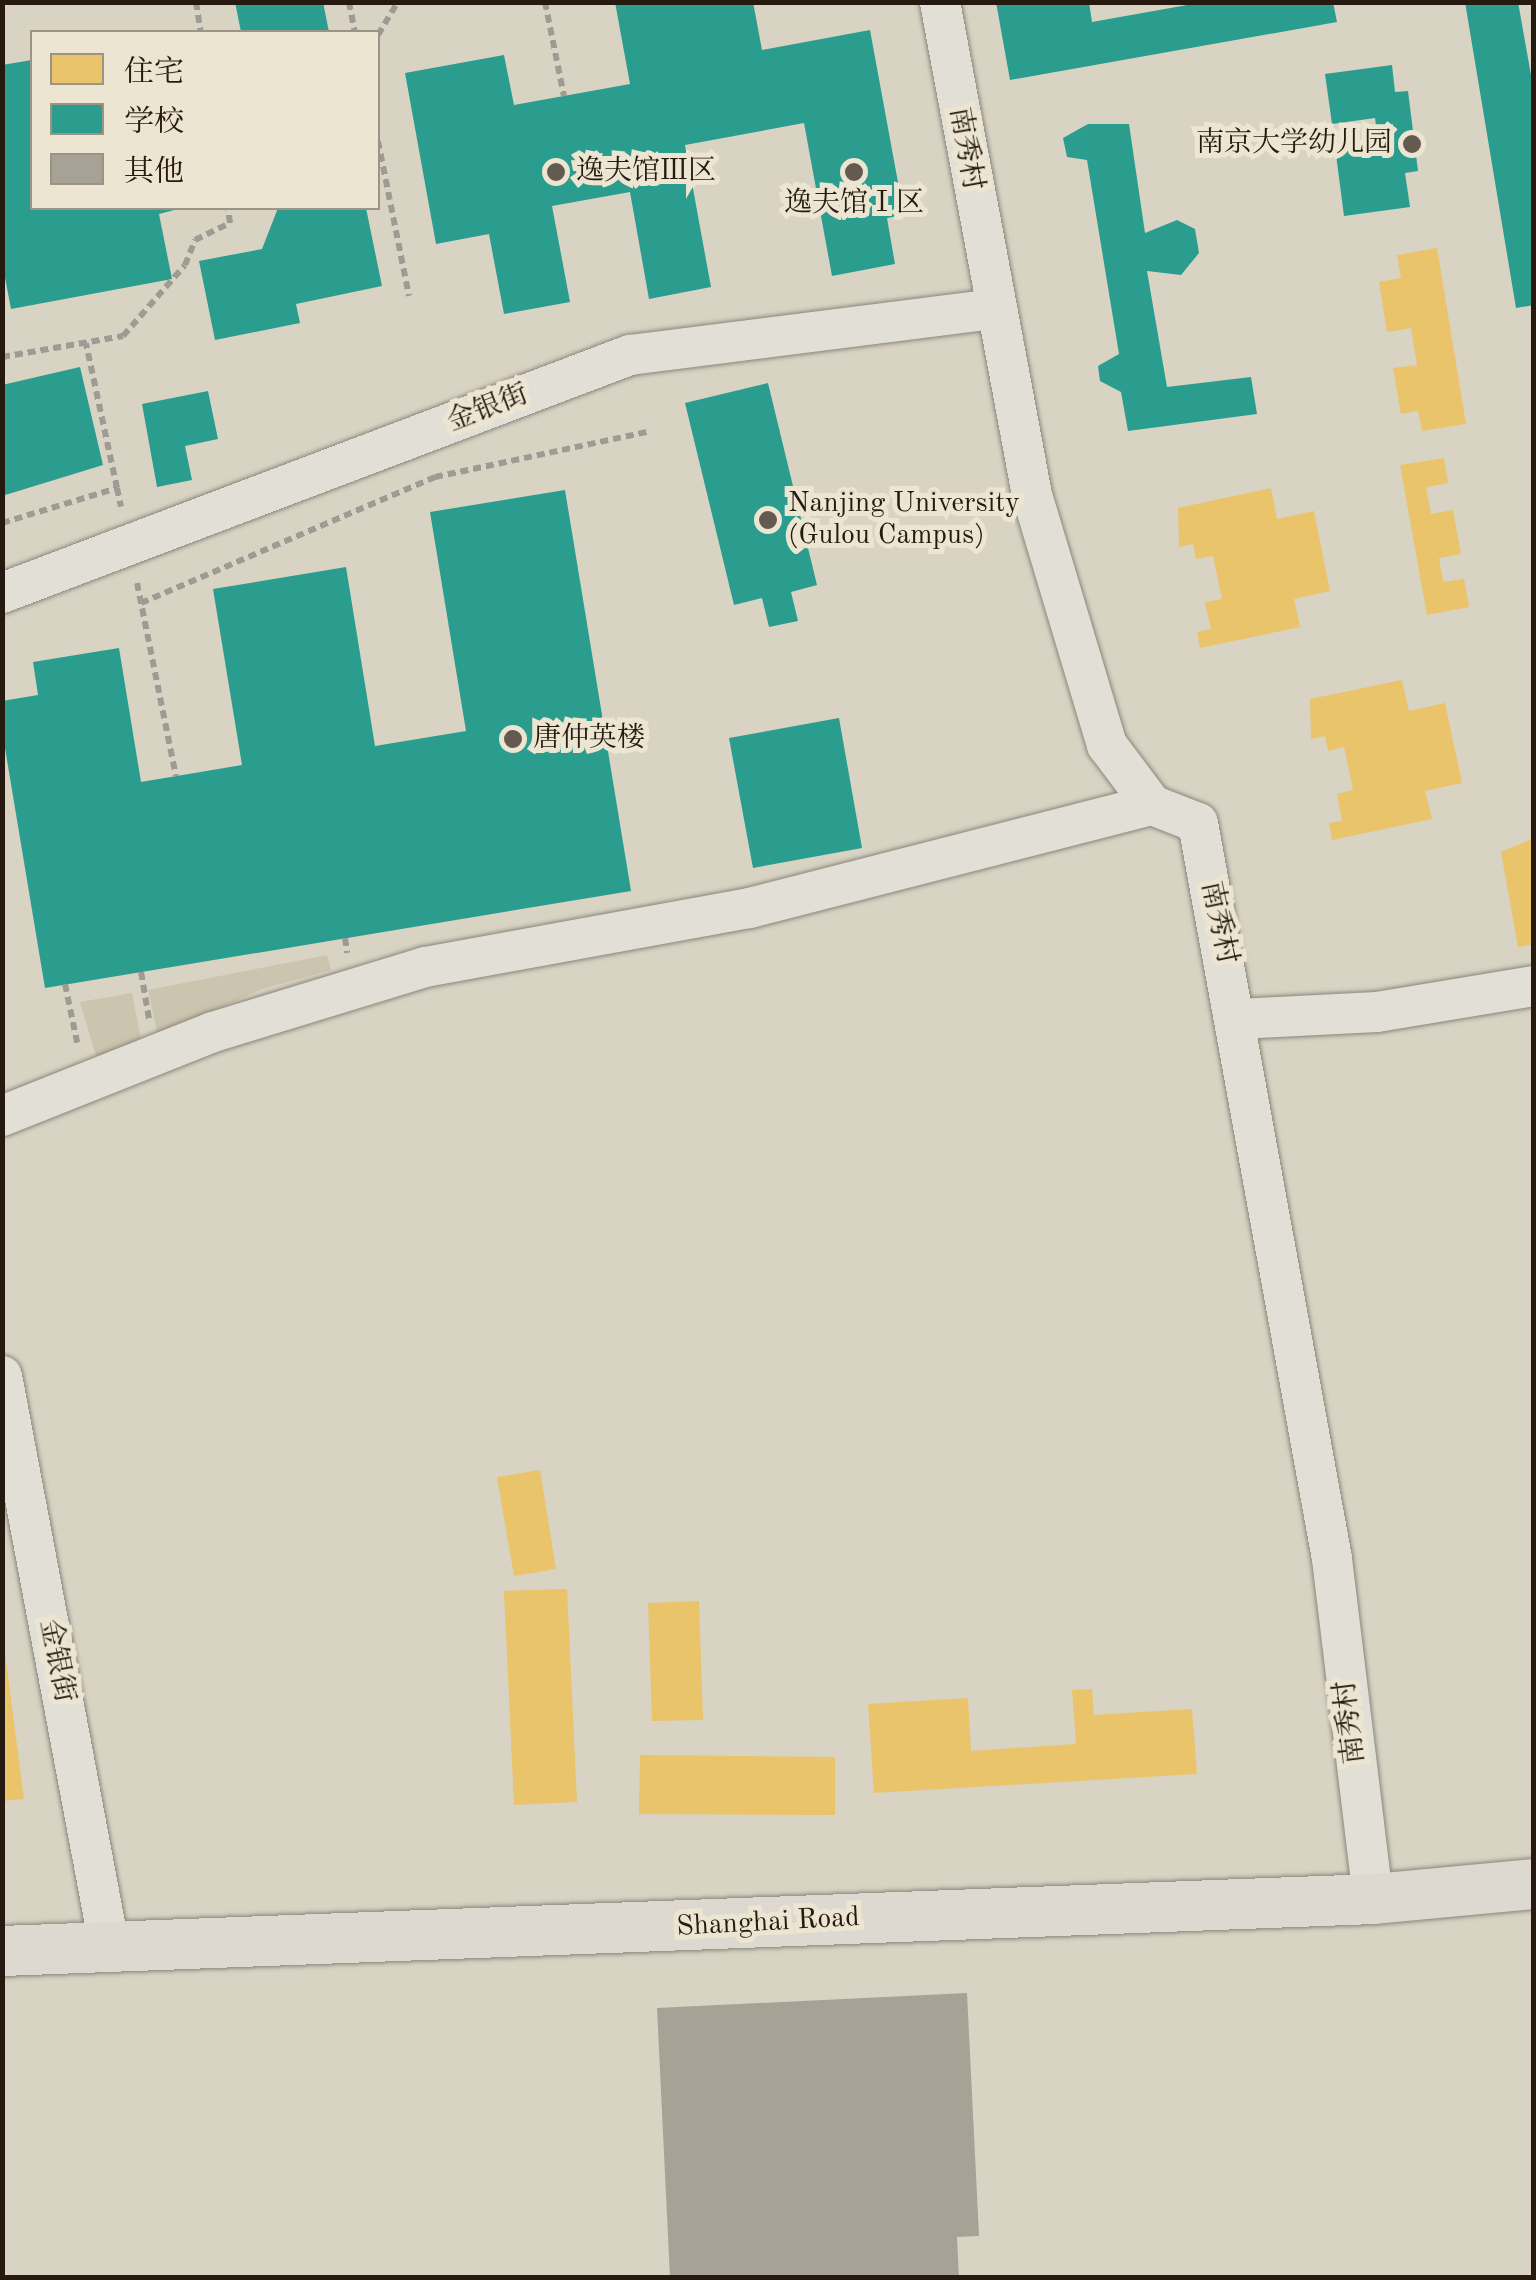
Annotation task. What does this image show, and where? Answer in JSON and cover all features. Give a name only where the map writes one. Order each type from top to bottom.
[{"type":"main road","name":"Shanghai Road","points":[[2,1951],[1372,1899],[1534,1884]]},
{"type":"street","name":"南秀村","points":[[940,2],[994,310],[1032,496],[1106,745],[1152,804],[1198,823],[1238,1019],[1332,1559],[1372,1899]]},
{"type":"street","name":"金银街","points":[[2,593],[630,356],[994,310]]},
{"type":"street","points":[[2,1116],[212,1032],[425,967],[750,908],[1152,804]]},
{"type":"street","points":[[1238,1019],[1377,1012],[1534,986]]},
{"type":"street","name":"金银街","points":[[2,1376],[109,1945]]},
{"type":"path","points":[[196,2],[201,30]]},
{"type":"path","points":[[349,2],[356,30]]},
{"type":"path","points":[[380,32],[398,2]]},
{"type":"path","points":[[545,2],[564,96]]},
{"type":"path","points":[[380,151],[409,296]]},
{"type":"path","points":[[2,357],[123,336],[186,265],[195,240],[230,222],[228,210]]},
{"type":"path","points":[[86,343],[176,776]]},
{"type":"path","points":[[141,603],[435,478],[647,432]]},
{"type":"path","points":[[2,523],[118,488]]},
{"type":"path","points":[[65,984],[86,1082]]},
{"type":"shaded area","points":[[327,955],[331,970],[262,989],[158,1036],[148,990]]},
{"type":"shaded area","points":[[132,993],[141,1039],[109,1062],[96,1056],[80,1002]]},
{"type":"building: 住宅","points":[[1437,248],[1466,424],[1422,431],[1418,411],[1401,414],[1393,368],[1417,365],[1411,328],[1387,332],[1379,282],[1401,278],[1397,255]]},
{"type":"building: 住宅","points":[[1444,458],[1448,483],[1426,487],[1431,514],[1453,510],[1461,554],[1439,558],[1443,582],[1464,579],[1469,607],[1427,615],[1400,465]]},
{"type":"building: 住宅","points":[[1271,488],[1277,519],[1314,511],[1330,591],[1294,599],[1300,627],[1200,648],[1197,632],[1211,629],[1205,602],[1222,599],[1213,556],[1196,559],[1193,544],[1179,547],[1178,508]]},
{"type":"building: 住宅","points":[[1402,680],[1409,711],[1445,703],[1462,783],[1425,791],[1432,819],[1332,840],[1329,823],[1342,821],[1337,794],[1353,790],[1344,747],[1328,751],[1325,736],[1311,739],[1310,699]]},
{"type":"building: 住宅","points":[[1534,838],[1534,944],[1518,947],[1501,852]]},
{"type":"building: 住宅","points":[[540,1470],[556,1569],[514,1576],[497,1477]]},
{"type":"building: 住宅","points":[[567,1589],[577,1802],[514,1805],[504,1591]]},
{"type":"building: 住宅","points":[[699,1601],[703,1720],[652,1721],[648,1603]]},
{"type":"building: 住宅","points":[[2,1630],[24,1799],[2,1801]]},
{"type":"building: 住宅","points":[[1092,1689],[1094,1715],[1192,1709],[1197,1774],[874,1793],[868,1704],[968,1698],[971,1751],[1076,1744],[1072,1690]]},
{"type":"building: 住宅","points":[[640,1755],[835,1757],[835,1815],[639,1814]]},
{"type":"building: 学校","points":[[235,2],[323,2],[329,30],[241,30]]},
{"type":"building: 学校","points":[[615,2],[753,2],[762,50],[870,30],[904,215],[887,218],[895,264],[832,276],[804,123],[685,145],[711,287],[649,299],[630,192],[552,206],[570,302],[504,314],[489,234],[436,244],[405,73],[504,55],[514,105],[630,84]]},
{"type":"building: 学校","points":[[996,2],[1089,2],[1092,22],[1204,2],[1333,2],[1337,22],[1010,80]]},
{"type":"building: 学校","points":[[1465,2],[1518,2],[1534,92],[1534,305],[1516,308]]},
{"type":"building: 学校","points":[[30,60],[30,210],[174,210],[159,214],[172,279],[11,309],[2,262],[2,65]]},
{"type":"building: 学校","points":[[1392,65],[1395,92],[1408,91],[1418,171],[1405,173],[1410,207],[1344,216],[1335,147],[1378,141],[1375,118],[1332,124],[1325,74]]},
{"type":"building: 学校","points":[[1088,124],[1129,124],[1145,233],[1177,220],[1195,229],[1199,253],[1181,275],[1147,271],[1167,387],[1251,377],[1257,414],[1128,431],[1121,392],[1100,381],[1098,366],[1119,354],[1087,160],[1067,157],[1063,138]]},
{"type":"building: 学校","points":[[277,210],[366,210],[382,286],[296,304],[300,323],[215,340],[199,261],[262,249]]},
{"type":"building: 学校","points":[[80,367],[103,465],[2,496],[2,385]]},
{"type":"building: 学校","points":[[768,383],[817,585],[791,592],[798,621],[769,627],[762,598],[734,605],[685,403]]},
{"type":"building: 学校","points":[[208,391],[218,439],[185,446],[192,480],[157,487],[142,404]]},
{"type":"building: 学校","name":"唐仲英楼","points":[[565,490],[631,891],[45,988],[2,730],[2,701],[38,695],[33,662],[119,648],[141,782],[242,765],[213,589],[346,567],[375,746],[466,731],[430,512]]},
{"type":"building: 学校","points":[[839,718],[862,848],[753,868],[729,738]]},
{"type":"building: 其他","points":[[967,1993],[979,2236],[957,2237],[959,2278],[670,2278],[657,2008]]},
{"type":"place","name":"南京大学幼儿园","points":[[1412,144]]},
{"type":"place","name":"逸夫馆Ⅲ区","points":[[556,172]]},
{"type":"place","name":"逸夫馆Ⅰ区","points":[[854,172]]},
{"type":"place","name":"Nanjing University (Gulou Campus)","points":[[768,520]]},
{"type":"place","name":"唐仲英楼","points":[[513,739]]}]
